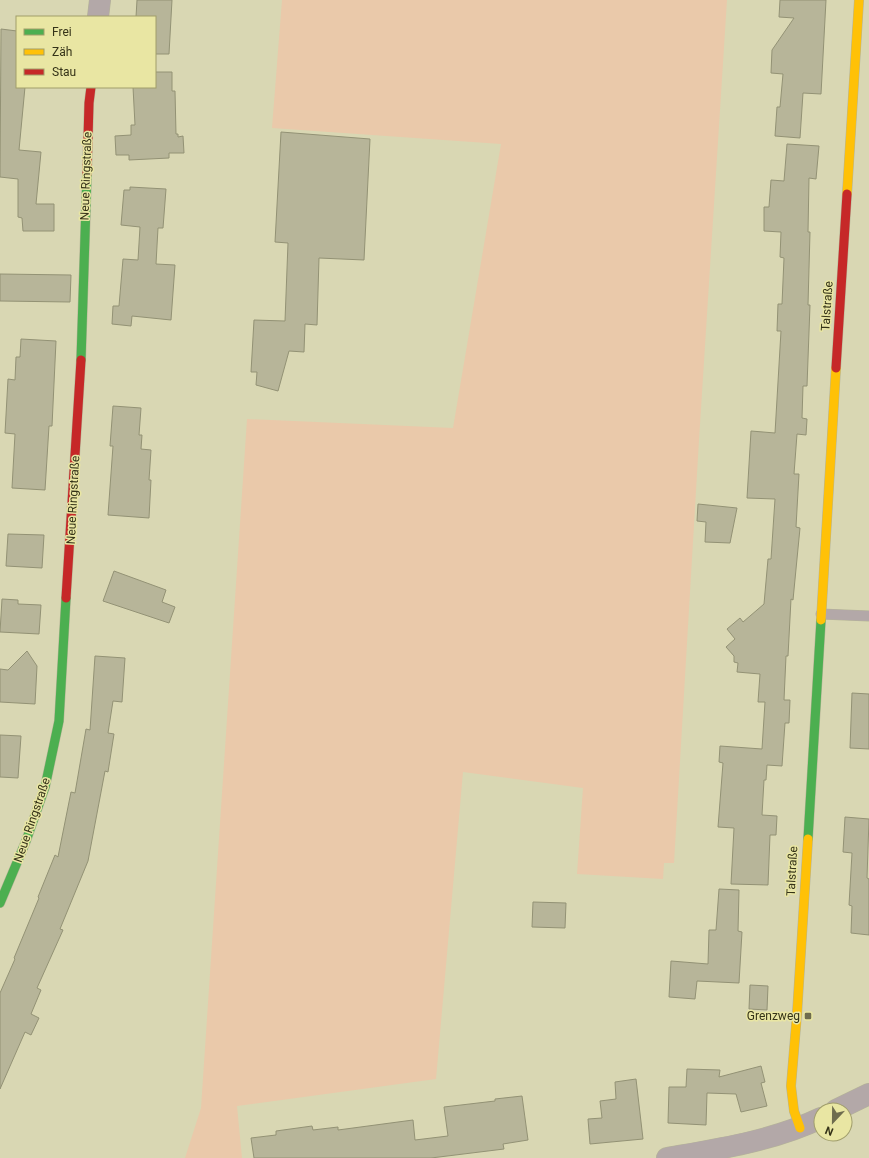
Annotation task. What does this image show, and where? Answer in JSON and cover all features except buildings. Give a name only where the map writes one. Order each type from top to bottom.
[{"type":"street","points":[[98,16],[100,0]]},
{"type":"street","name":"Talstraße","points":[[800,1128],[794,1111],[791,1086],[797,1014],[859,0]]},
{"type":"street","name":"Neue Ringstraße","points":[[0,903],[26,841],[45,787],[59,720],[80,377],[89,103],[91,88]]},
{"type":"street","points":[[852,1102],[869,1094]]},
{"type":"street","points":[[667,1158],[730,1148],[800,1128],[813,1122]]},
{"type":"lane","points":[[821,614],[869,616]]},
{"type":"shaded area","points":[[282,0],[727,0],[674,863],[664,863],[663,879],[577,874],[583,788],[463,772],[436,1079],[237,1106],[242,1158],[185,1158],[201,1108],[247,419],[453,428],[501,144],[272,128]]},
{"type":"traffic: fast","points":[[81,360],[87,174]]},
{"type":"traffic: fast","points":[[0,903],[26,841],[45,787],[59,721],[66,598]]},
{"type":"traffic: fast","points":[[808,839],[821,620]]},
{"type":"traffic: slow","points":[[847,194],[859,0]]},
{"type":"traffic: slow","points":[[821,620],[836,368]]},
{"type":"traffic: slow","points":[[800,1128],[794,1111],[791,1086],[808,839]]},
{"type":"traffic: jam","points":[[87,174],[91,88]]},
{"type":"traffic: jam","points":[[836,368],[847,194]]},
{"type":"traffic: jam","points":[[66,598],[81,360]]},
{"type":"place","name":"Grenzweg","points":[[808,1016]]}]
